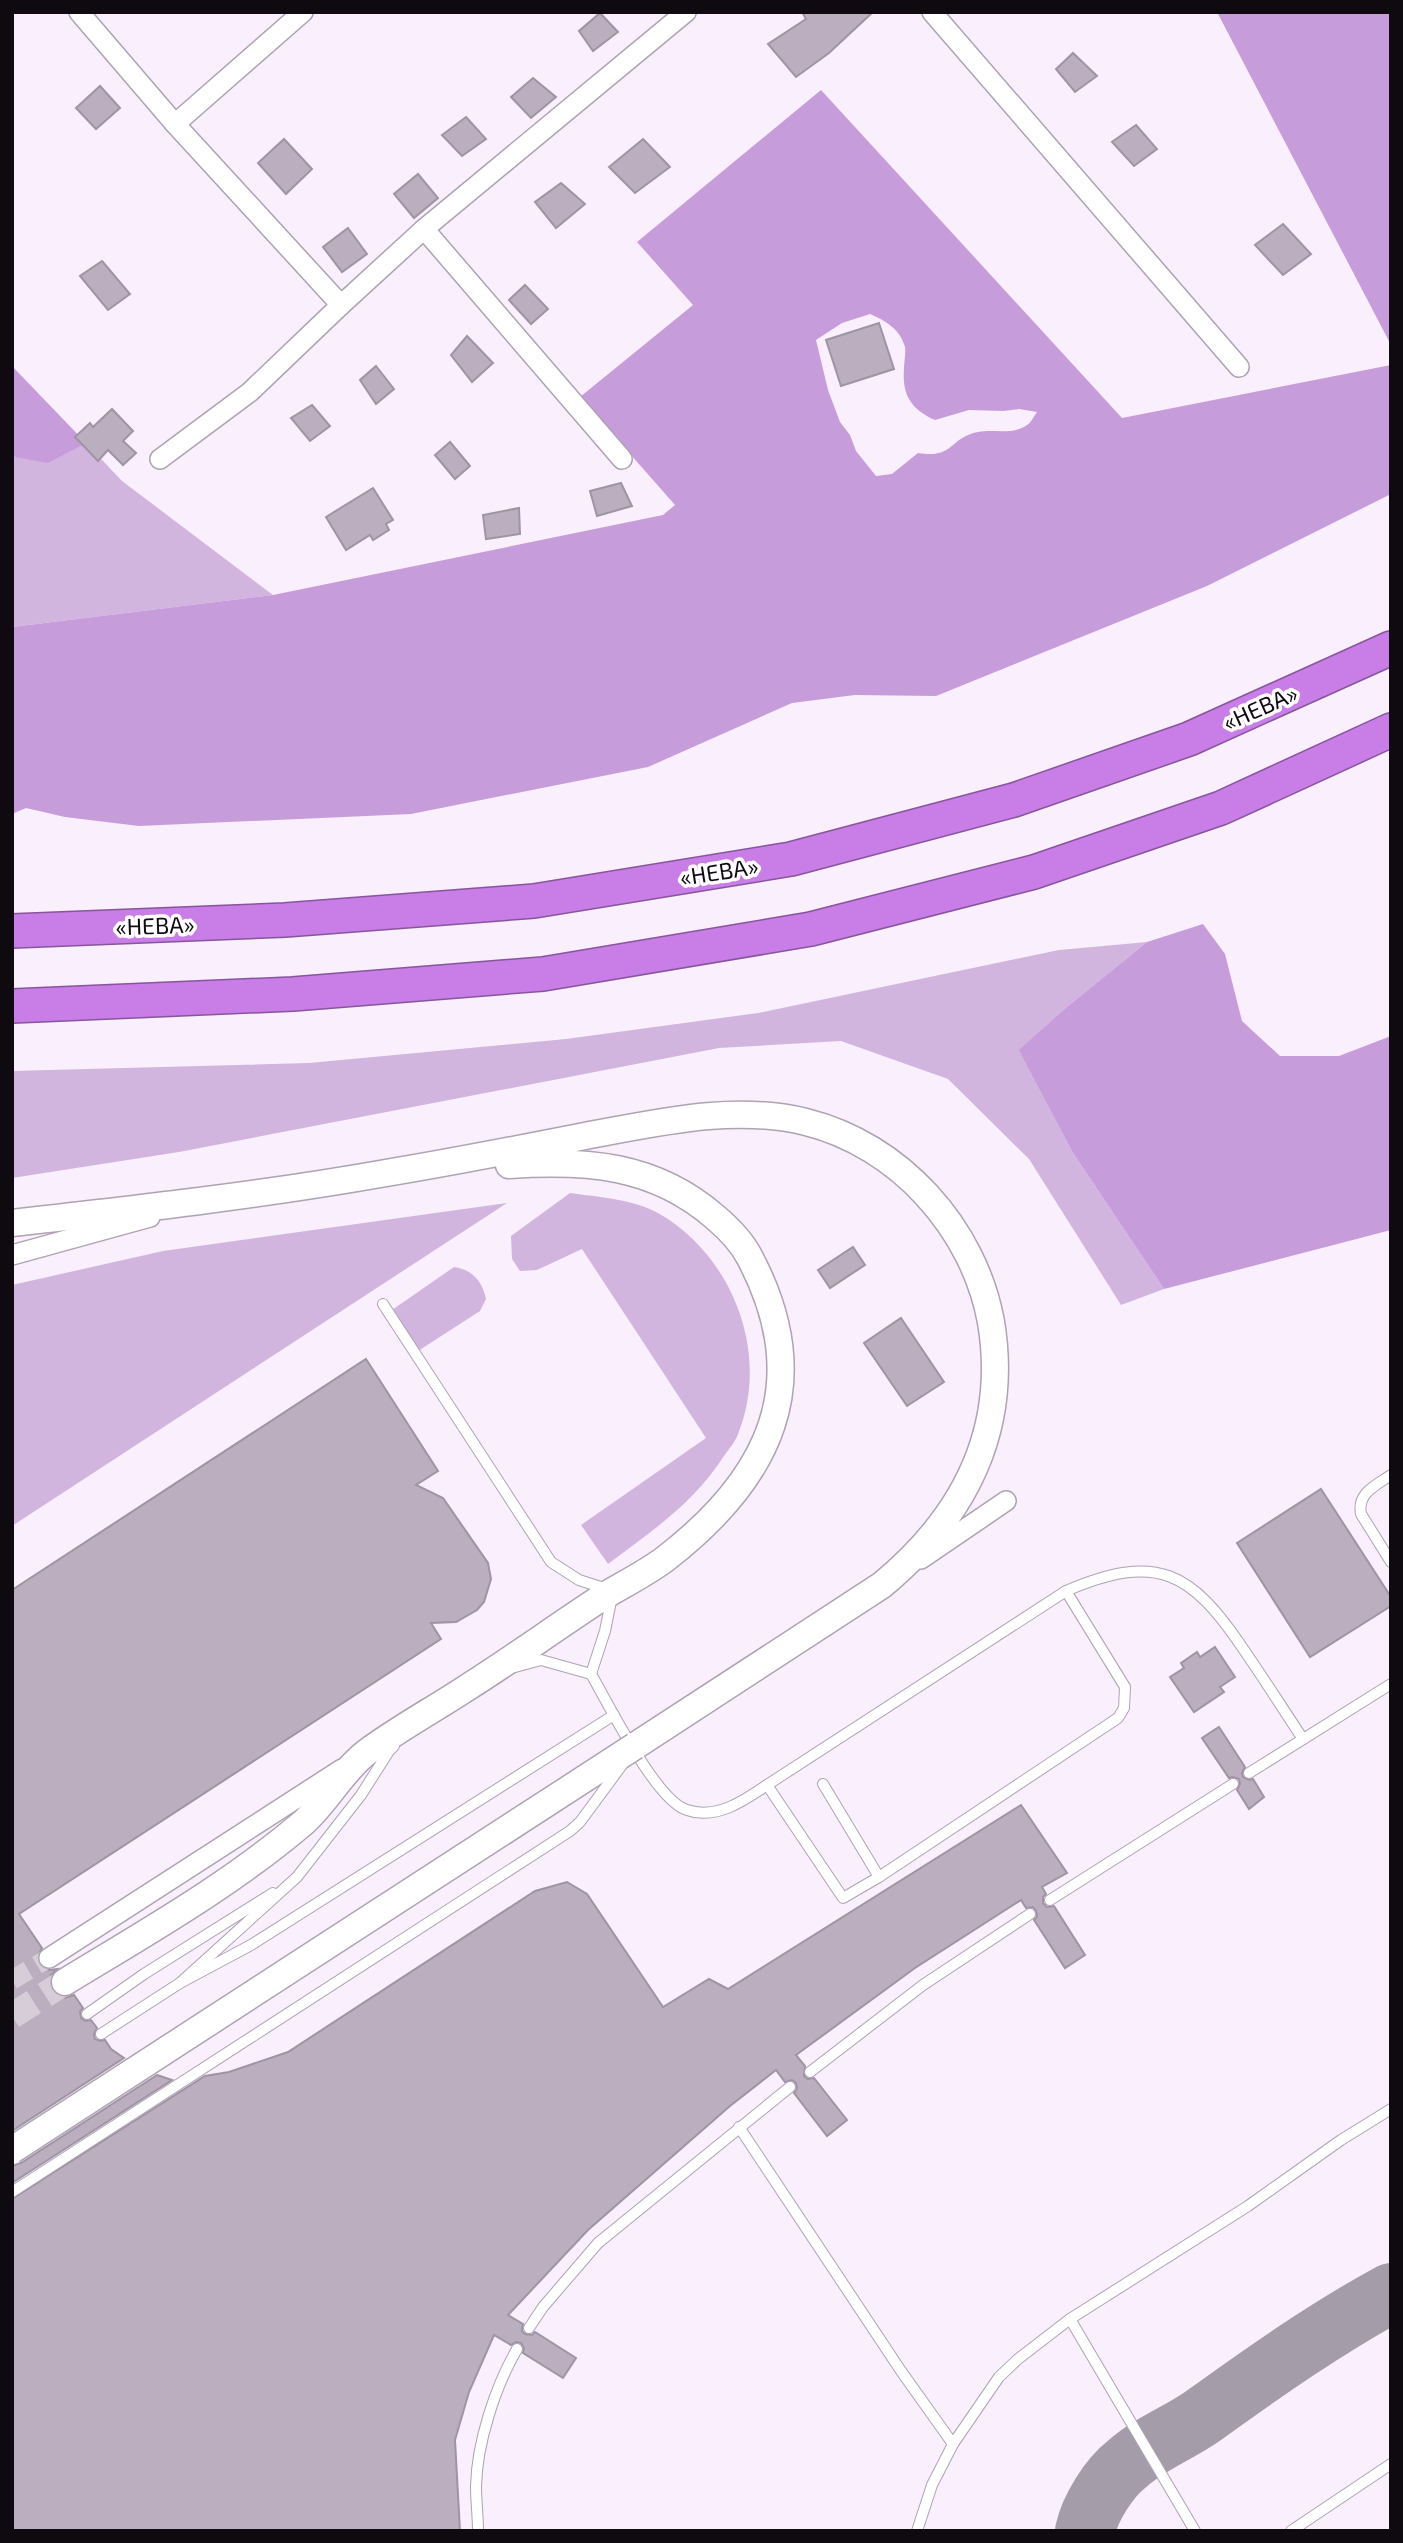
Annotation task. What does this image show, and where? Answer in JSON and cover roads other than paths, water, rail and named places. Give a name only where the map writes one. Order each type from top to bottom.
[{"type":"highway","name":"«НЕВА»","points":[[12,931],[285,920],[534,901],[791,859],[1014,800],[1189,739],[1391,648]]},
{"type":"highway","points":[[12,1006],[293,994],[543,974],[811,929],[1046,868],[1221,808],[1391,730]]},
{"type":"street","points":[[79,12],[175,124],[341,305]]},
{"type":"street","points":[[175,124],[303,12]]},
{"type":"street","points":[[160,458],[250,392],[424,229],[686,12]]},
{"type":"street","points":[[932,12],[1240,367]]},
{"type":"street","points":[[424,229],[622,459]]},
{"type":"street","points":[[12,1223],[229,1198],[714,1116],[778,1116],[836,1132],[868,1148],[901,1170],[949,1222],[978,1277],[995,1346],[995,1378],[984,1444],[973,1476],[956,1506],[911,1560],[882,1585]]},
{"type":"street","points":[[49,1958],[662,1561],[727,1503],[746,1479],[772,1426],[779,1401],[781,1369],[779,1337],[772,1306],[747,1251],[725,1226],[702,1206],[650,1177],[619,1168],[591,1164],[551,1162],[386,1173]]},
{"type":"street","points":[[12,1255],[159,1214],[229,1198]]},
{"type":"street","points":[[12,2150],[882,1585],[1006,1501]]},
{"type":"street","points":[[65,1982],[248,1868],[306,1821],[365,1754]]},
{"type":"lane","points":[[383,1304],[551,1562],[579,1580],[613,1591],[605,1632],[591,1674]]},
{"type":"lane","points":[[1391,1475],[1365,1493],[1359,1506],[1361,1514],[1391,1562]]},
{"type":"lane","points":[[488,1675],[541,1660],[591,1674],[659,1786],[671,1800],[687,1810],[710,1812],[742,1802],[1066,1591],[1114,1573],[1138,1571],[1163,1574],[1187,1584],[1204,1597],[1235,1637],[1303,1739]]},
{"type":"lane","points":[[767,1785],[843,1898],[879,1877],[1118,1718],[1125,1708],[1125,1687],[1066,1591]]},
{"type":"lane","points":[[1249,1773],[1391,1684]]},
{"type":"lane","points":[[180,1983],[297,1877],[361,1795],[389,1751],[466,1689]]},
{"type":"lane","points":[[101,2034],[180,1983],[251,1945],[614,1715]]},
{"type":"lane","points":[[12,2192],[570,1831],[580,1822],[635,1746]]},
{"type":"lane","points":[[823,1784],[879,1877]]},
{"type":"lane","points":[[1050,1900],[1233,1784]]},
{"type":"lane","points":[[87,2014],[144,1974],[297,1877]]},
{"type":"lane","points":[[810,2072],[923,1985],[1030,1914]]},
{"type":"lane","points":[[529,2328],[543,2306],[598,2243],[789,2087]]},
{"type":"lane","points":[[917,2531],[932,2485],[953,2444],[999,2377],[1018,2359],[1070,2319],[1248,2206],[1341,2140],[1391,2109]]},
{"type":"lane","points":[[739,2127],[901,2371],[953,2444]]},
{"type":"lane","points":[[1070,2319],[1195,2531]]},
{"type":"lane","points":[[478,2531],[476,2486],[481,2449],[494,2402],[508,2365],[517,2350]]},
{"type":"lane","points":[[1290,2531],[1391,2464]]},
{"type":"tunnel","points":[[12,1980],[49,1958]]},
{"type":"tunnel","points":[[12,2016],[65,1982]]}]
